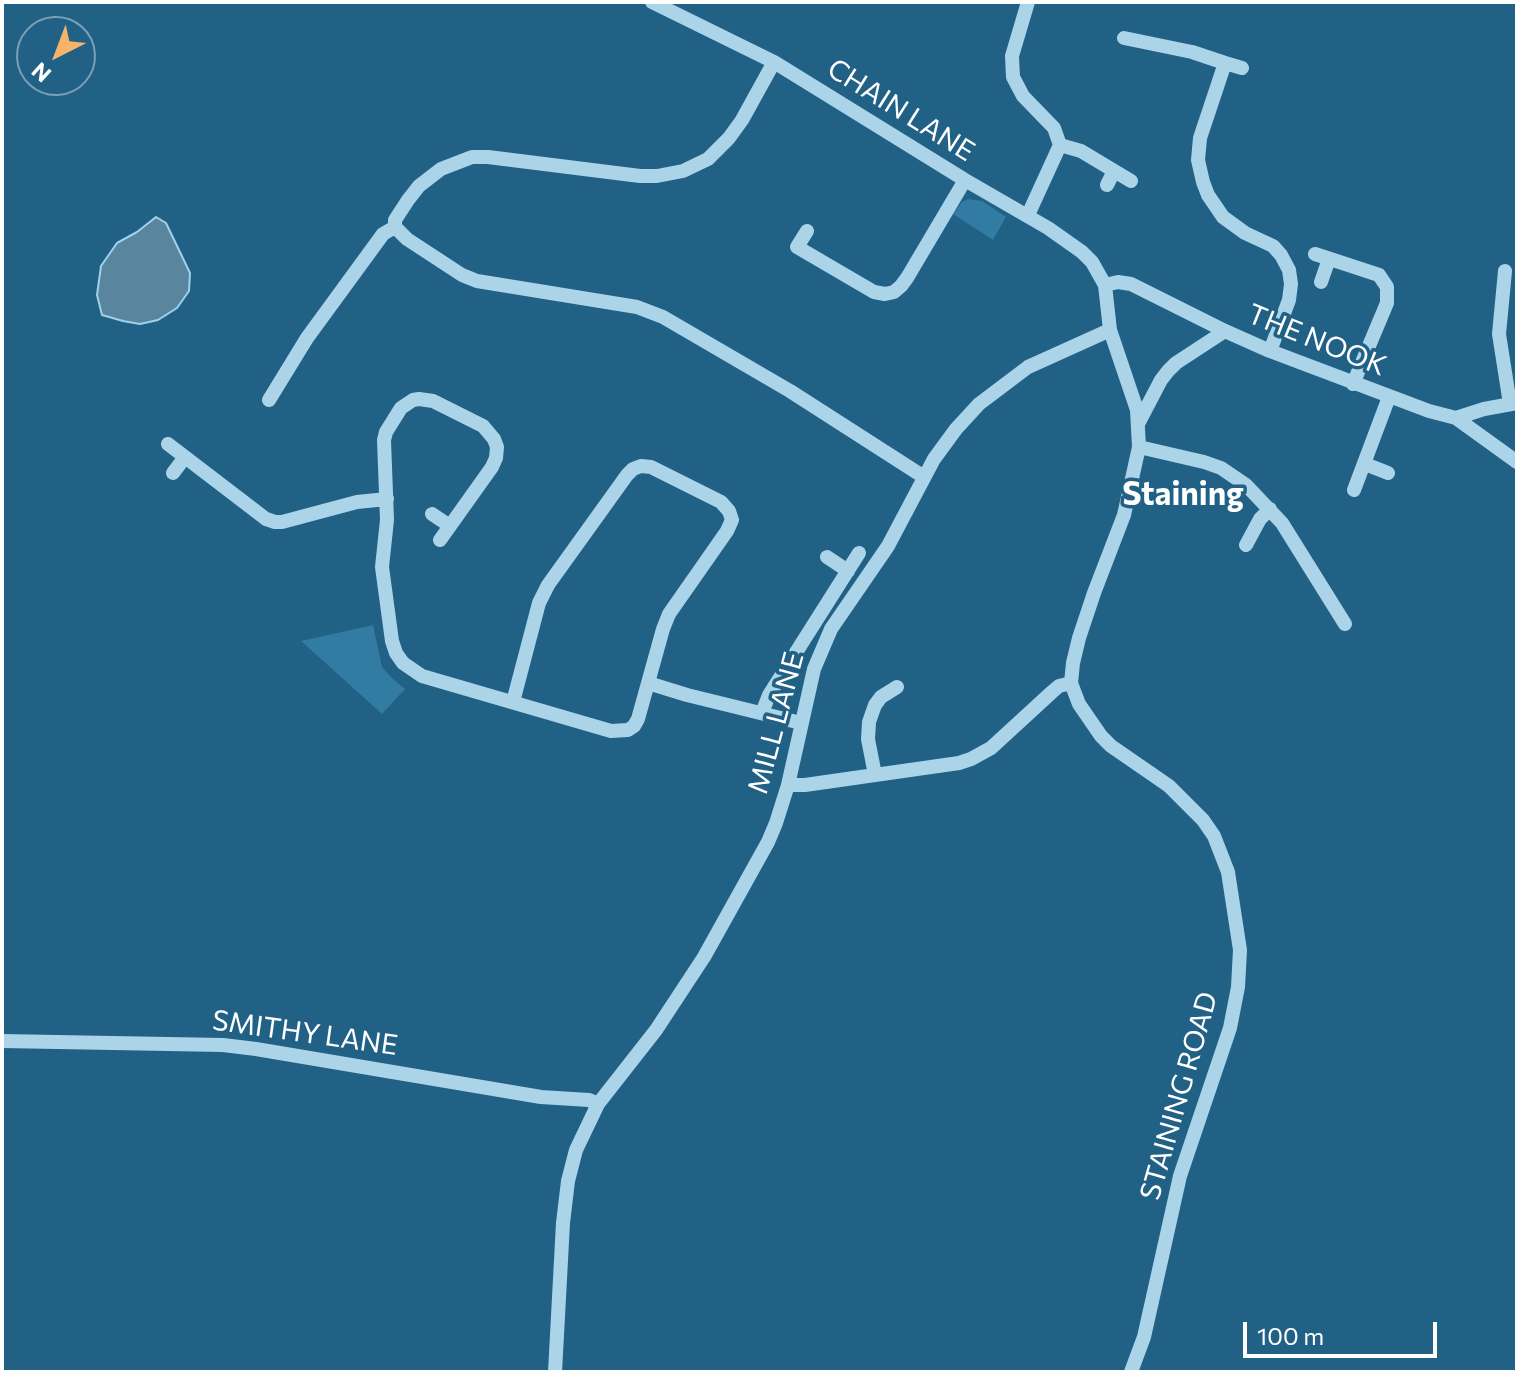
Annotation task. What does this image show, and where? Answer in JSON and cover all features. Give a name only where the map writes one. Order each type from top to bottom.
[{"type":"street","name":"CHAIN LANE","points":[[652,2],[774,62],[965,180],[1028,215],[1082,252],[1092,262],[1105,285]]},
{"type":"street","points":[[1028,2],[1012,56],[1013,77],[1023,96],[1054,128],[1060,145],[1028,215]]},
{"type":"street","points":[[1124,38],[1192,52],[1242,68]]},
{"type":"street","points":[[774,62],[729,138],[708,159],[696,166],[672,174],[640,176],[472,157],[449,165],[419,186],[398,214],[395,227],[407,239],[462,275],[477,281],[637,307],[663,317],[790,391],[924,477]]},
{"type":"street","points":[[1225,63],[1200,138],[1198,160],[1208,195],[1223,217],[1245,233],[1273,246],[1289,270],[1289,300],[1270,351]]},
{"type":"street","points":[[1060,145],[1081,151],[1131,181]]},
{"type":"street","points":[[1107,185],[1114,171]]},
{"type":"street","points":[[807,231],[797,247],[874,292],[894,292],[907,278],[965,180]]},
{"type":"street","points":[[269,400],[307,338],[383,234],[395,227]]},
{"type":"street","points":[[1321,282],[1322,257],[1379,275],[1387,287],[1387,303],[1353,384]]},
{"type":"street","points":[[1456,418],[1513,403],[1500,346],[1505,271]]},
{"type":"street","name":"THE NOOK","points":[[1105,285],[1118,282],[1131,284],[1270,351],[1389,397],[1456,418]]},
{"type":"street","points":[[788,785],[959,763],[981,754],[998,742],[1059,686],[1071,683],[1079,638],[1124,515],[1139,447],[1135,401],[1110,330],[1105,285]]},
{"type":"street","points":[[1500,321],[1517,323]]},
{"type":"street","name":"MILL LANE","points":[[555,1372],[563,1223],[571,1165],[581,1135],[598,1104],[656,1030],[704,957],[768,842],[788,785],[814,669],[826,640],[888,546],[924,477],[956,429],[979,404],[1028,367],[1110,330]]},
{"type":"street","points":[[1139,422],[1168,371],[1225,331]]},
{"type":"street","points":[[1354,490],[1389,397]]},
{"type":"street","points":[[440,540],[492,467],[497,447],[483,426],[433,401],[419,399],[401,408],[386,432],[383,448],[387,520],[382,567],[396,653],[403,663],[422,676],[611,731],[621,731],[634,726],[638,719],[669,614],[727,531],[732,520],[729,511],[721,502],[651,467],[633,469],[548,585],[539,603],[513,702]]},
{"type":"street","points":[[1456,418],[1517,462]]},
{"type":"street","points":[[168,444],[266,519],[275,522],[357,502],[387,499]]},
{"type":"street","points":[[1139,447],[1177,454],[1221,468],[1246,485],[1270,509],[1291,537],[1345,624]]},
{"type":"street","points":[[173,473],[185,457]]},
{"type":"street","points":[[1365,464],[1388,473]]},
{"type":"street","points":[[1246,545],[1260,519],[1270,509]]},
{"type":"street","points":[[432,514],[450,526]]},
{"type":"street","points":[[762,713],[769,695],[859,553]]},
{"type":"street","points":[[827,557],[848,571]]},
{"type":"street","points":[[648,683],[801,723]]},
{"type":"street","name":"STAINING ROAD","points":[[1071,683],[1079,704],[1101,736],[1169,786],[1194,810],[1214,836],[1228,872],[1240,950],[1238,987],[1230,1028],[1180,1176],[1144,1337],[1131,1372]]},
{"type":"street","points":[[875,775],[868,739],[869,722],[881,697],[897,687]]},
{"type":"street","name":"SMITHY LANE","points":[[2,1041],[223,1045],[541,1097],[589,1100],[598,1104]]},
{"type":"shaded area","points":[[968,199],[982,201],[1006,217],[993,240],[953,214]]},
{"type":"shaded area","points":[[156,217],[166,223],[190,273],[189,291],[177,308],[158,320],[140,324],[102,315],[97,295],[101,266],[117,243]]},
{"type":"shaded area","points":[[373,625],[382,667],[405,689],[382,714],[301,641]]},
{"type":"district","name":"Staining","points":[[1183,494]]}]
